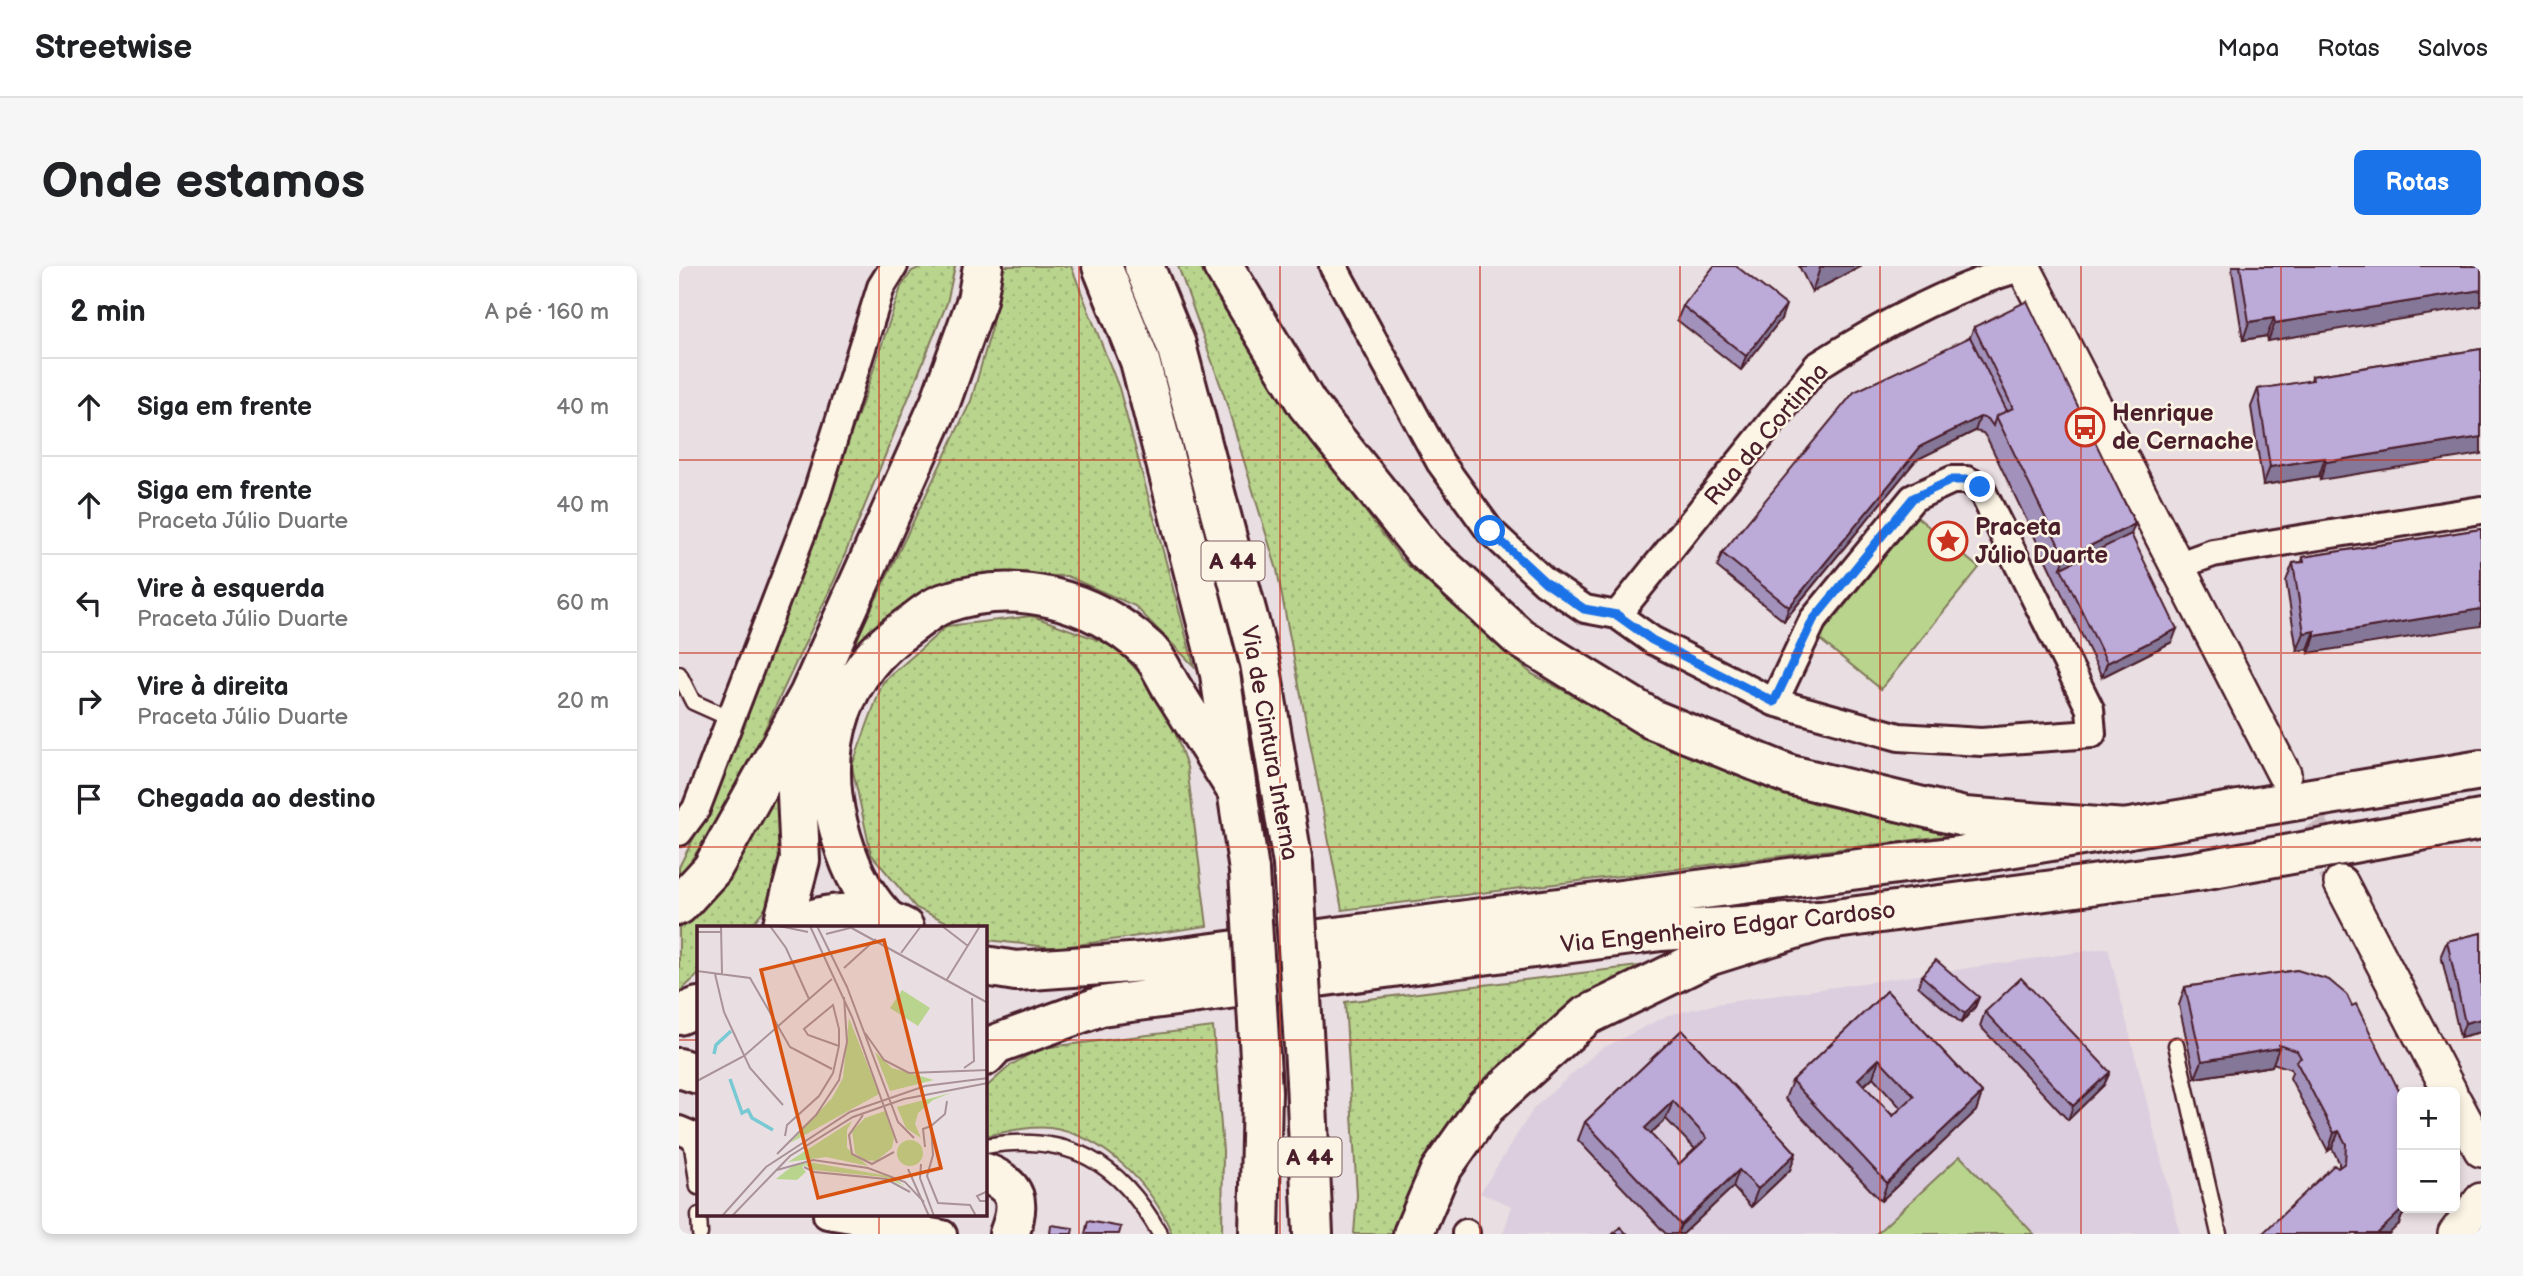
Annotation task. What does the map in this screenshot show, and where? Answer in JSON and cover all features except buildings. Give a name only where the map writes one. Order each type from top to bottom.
[{"type":"main road","points":[[679,905],[712,869],[809,695],[940,403],[977,300],[983,266]]},
{"type":"main road","name":"Via de Cintura Interna","points":[[1102,266],[1140,361],[1217,661],[1249,872],[1262,1091],[1259,1234]]},
{"type":"main road","name":"Via de Cintura Interna","points":[[1144,266],[1176,345],[1260,663],[1293,864],[1313,1234]]},
{"type":"main road","points":[[1223,266],[1307,404],[1425,551],[1520,638],[1652,719],[1790,775],[1964,817],[2126,829]]},
{"type":"main road","points":[[894,923],[871,904],[853,874],[841,837],[830,793],[833,734],[855,678],[896,635],[943,603],[1003,591],[1056,597],[1093,611],[1148,649],[1234,786]]},
{"type":"main road","points":[[783,926],[800,860],[796,771],[809,695]]},
{"type":"main road","name":"Via Engenheiro Edgar Cardoso","points":[[987,966],[1016,971],[1144,962],[1966,855],[2481,770]]},
{"type":"main road","name":"Via Engenheiro Edgar Cardoso","points":[[987,1054],[996,1044],[1101,1006],[1661,931],[1819,921],[2196,871],[2481,820]]},
{"type":"main road","points":[[794,926],[813,917],[849,912],[894,923]]},
{"type":"main road","points":[[1413,1234],[1440,1171],[1486,1106],[1586,1016],[1711,955],[1819,921]]},
{"type":"main road","points":[[679,1015],[697,1007]]},
{"type":"main road","points":[[679,1068],[697,1074]]},
{"type":"main road","points":[[987,1174],[1002,1180],[1014,1192],[1016,1216],[1009,1234]]},
{"type":"street","points":[[679,832],[696,809],[815,499],[881,287],[894,266]]},
{"type":"street","points":[[1333,266],[1440,462],[1490,531],[1545,582],[1584,609],[1617,615],[1652,640],[1774,702],[1899,737],[1981,742],[2092,734],[2090,709],[1980,487],[1967,480],[1952,480],[1913,498],[1813,620],[1774,702]]},
{"type":"street","points":[[2024,266],[2284,774]]},
{"type":"street","name":"Rua da Cortinha","points":[[1617,615],[1817,366],[1859,339],[1982,278],[2024,266]]},
{"type":"street","points":[[2177,566],[2213,553],[2481,510]]},
{"type":"street","points":[[2341,883],[2447,1087]]},
{"type":"street","points":[[2460,1111],[2481,1150]]},
{"type":"street","points":[[2455,1234],[2481,1200]]},
{"type":"street","points":[[833,1216],[943,1234]]},
{"type":"lane","points":[[679,674],[693,702],[730,719]]},
{"type":"lane","points":[[2176,1045],[2219,1234]]},
{"type":"lane","points":[[689,1133],[697,1181]]},
{"type":"lane","points":[[987,1146],[1038,1143],[1088,1156],[1122,1179],[1160,1234]]},
{"type":"lane","points":[[699,1216],[700,1234]]},
{"type":"shaded area","points":[[2108,948],[2180,1234],[1503,1234],[1512,1206],[1480,1193],[1534,1108],[1599,1050],[1668,1015],[1722,1003]]},
{"type":"green space","points":[[923,266],[955,266],[947,303],[835,579],[735,793],[679,879],[679,867],[719,788],[862,404],[901,287],[912,271]]},
{"type":"green space","points":[[1001,266],[1071,266],[1119,388],[1194,666],[1135,606],[1067,576],[998,575],[829,697],[971,401],[991,331]]},
{"type":"green space","points":[[1178,266],[1202,266],[1287,407],[1402,560],[1532,674],[1674,748],[1816,804],[1961,834],[1342,910],[1277,570],[1224,395]]},
{"type":"green space","points":[[1917,517],[1979,568],[1881,689],[1818,638]]},
{"type":"green space","points":[[1032,616],[1115,646],[1164,700],[1187,767],[1207,926],[1056,948],[988,940],[987,926],[956,926],[916,908],[871,854],[852,766],[883,682],[947,626]]},
{"type":"green space","points":[[785,772],[789,819],[772,900],[751,926],[697,926],[697,976],[679,992],[679,924],[724,871]]},
{"type":"green space","points":[[1663,963],[1580,1004],[1512,1055],[1440,1147],[1393,1234],[1354,1234],[1357,1195],[1345,1002]]},
{"type":"green space","points":[[1213,1027],[1223,1151],[1222,1234],[1172,1234],[1153,1198],[1124,1166],[1089,1141],[1070,1133],[1050,1128],[1034,1128],[987,1136],[987,1086],[1011,1065],[1041,1048]]},
{"type":"green space","points":[[1960,1156],[2034,1234],[1876,1234]]},
{"type":"tunnel","points":[[2288,780],[2341,883]]},
{"type":"place","name":"Henrique de Cernache","points":[[2085,427]]},
{"type":"place","name":"Praceta Júlio Duarte","points":[[1948,541]]},
{"type":"route","points":[[1490,531],[1545,582],[1584,609],[1617,615],[1652,640],[1774,702],[1813,620],[1913,498],[1952,480],[1967,480],[1980,487]]}]
